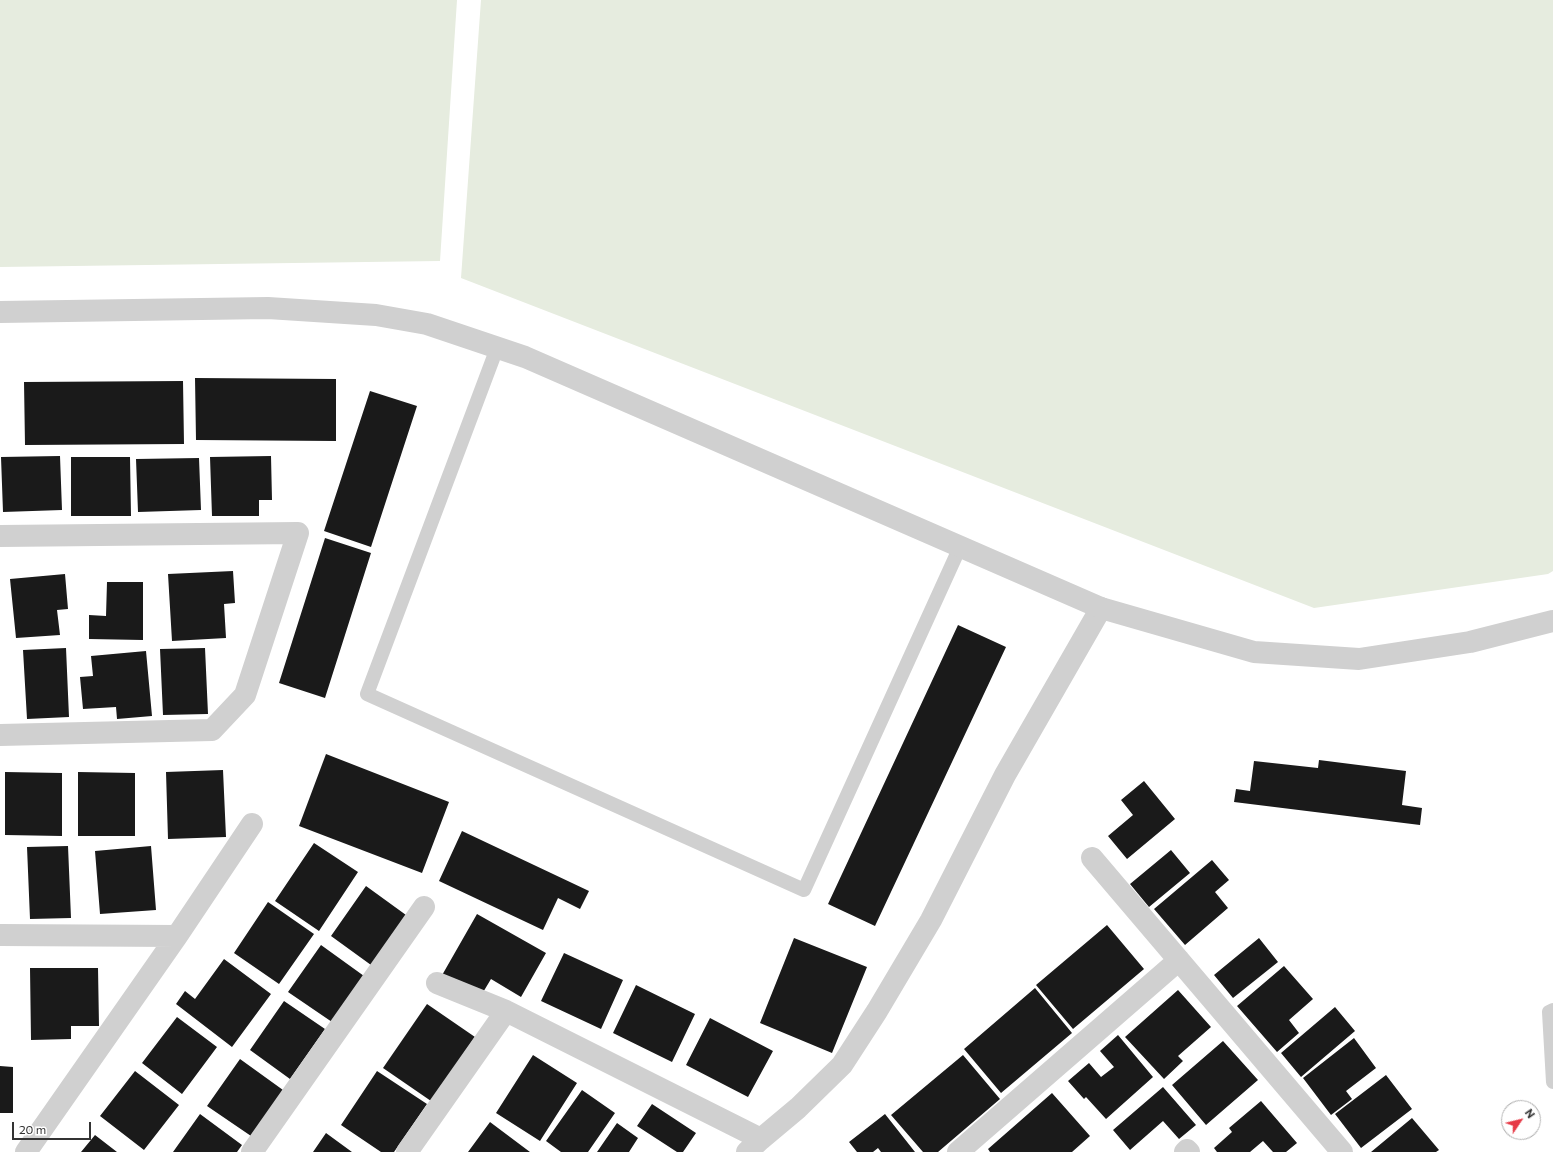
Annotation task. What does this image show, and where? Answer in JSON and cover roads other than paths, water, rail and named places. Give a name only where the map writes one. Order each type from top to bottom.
[{"type":"street","points":[[0,312],[268,308],[376,315],[427,324],[525,357],[1101,608],[1254,652],[1359,659],[1470,642],[1553,621]]},
{"type":"street","points":[[0,536],[298,532],[245,695],[212,730],[0,735]]},
{"type":"street","points":[[437,984],[506,1011],[754,1145],[798,1108],[842,1065],[877,1011],[931,920],[1005,775],[1101,608]]},
{"type":"street","points":[[26,1152],[178,936],[252,824]]},
{"type":"street","points":[[1092,858],[1342,1152]]},
{"type":"street","points":[[252,1152],[424,907]]},
{"type":"street","points":[[0,935],[178,936]]},
{"type":"street","points":[[958,1152],[1179,960]]},
{"type":"street","points":[[407,1152],[506,1011]]},
{"type":"street","points":[[1185,1152],[1187,1150],[1189,1152]]},
{"type":"lane","points":[[497,348],[367,694],[804,890],[960,547]]},
{"type":"lane","points":[[1553,1010],[1550,1012],[1553,1082]]}]
